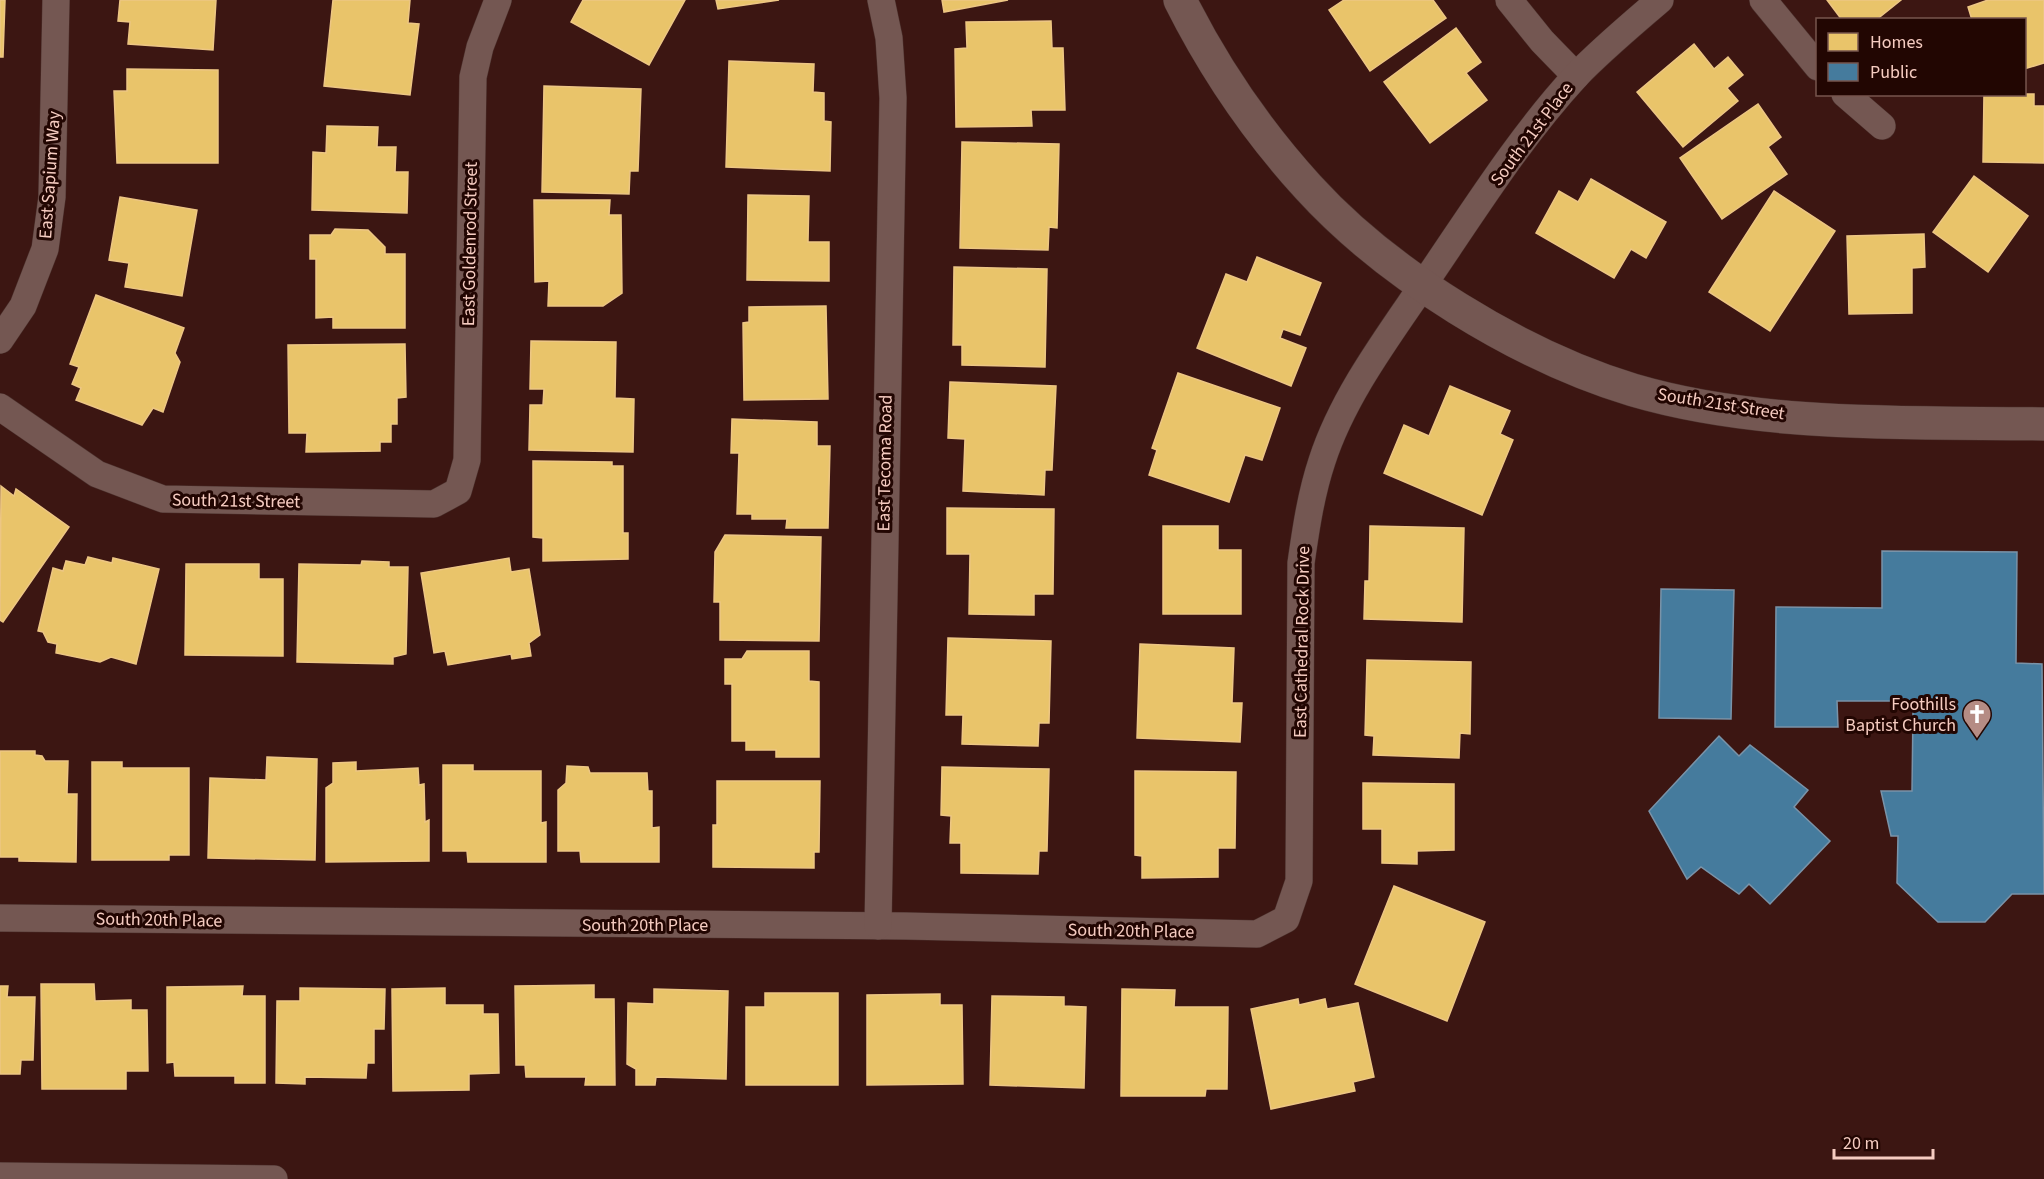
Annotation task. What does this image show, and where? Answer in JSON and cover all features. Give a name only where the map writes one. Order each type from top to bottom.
[{"type":"street","name":"East Sapium Way","points":[[0,340],[23,306],[45,249],[52,197],[56,0]]},
{"type":"street","name":"East Goldenrod Street","points":[[458,491],[467,460],[473,77],[480,47],[498,0]]},
{"type":"street","name":"East Tecoma Road","points":[[878,927],[892,98],[889,38],[881,0]]},
{"type":"street","name":"South 21st Street","points":[[1180,0],[1206,52],[1237,98],[1308,187],[1347,225],[1423,284],[1479,321],[1532,348],[1586,373],[1635,390],[1760,413],[1853,420],[2044,424]]},
{"type":"street","points":[[1509,0],[1542,41],[1576,76]]},
{"type":"street","name":"South 21st Place","points":[[1423,284],[1506,166],[1576,76],[1606,46],[1660,0]]},
{"type":"street","points":[[1763,0],[1816,66]]},
{"type":"street","points":[[1847,96],[1882,126]]},
{"type":"street","name":"East Cathedral Rock Drive","points":[[1286,920],[1299,881],[1301,563],[1307,518],[1322,460],[1340,418],[1423,284]]},
{"type":"street","name":"South 21st Street","points":[[0,407],[97,474],[163,499],[434,504],[458,491]]},
{"type":"street","name":"South 20th Place","points":[[0,918],[878,927],[1257,934],[1286,920]]},
{"type":"street","points":[[0,1176],[274,1179]]},
{"type":"building: Homes","points":[[0,0],[5,0],[3,57],[0,57]]},
{"type":"building: Homes","points":[[120,0],[216,0],[213,50],[128,44],[130,22],[118,21]]},
{"type":"building: Homes","points":[[333,0],[410,0],[408,23],[419,24],[410,95],[324,86]]},
{"type":"building: Homes","points":[[583,0],[685,0],[649,65],[571,22]]},
{"type":"building: Homes","points":[[716,0],[779,0],[718,9]]},
{"type":"building: Homes","points":[[942,0],[1008,0],[944,12]]},
{"type":"building: Homes","points":[[1344,0],[1433,0],[1446,18],[1370,71],[1329,10]]},
{"type":"building: Homes","points":[[1827,0],[1901,0],[1878,18],[1840,18]]},
{"type":"building: Homes","points":[[1988,0],[2044,0],[2044,63],[2026,68],[2026,18],[1971,18],[1968,7]]},
{"type":"building: Homes","points":[[1051,21],[1052,48],[1063,48],[1065,110],[1031,110],[1032,126],[956,127],[955,49],[967,48],[966,22]]},
{"type":"building: Homes","points":[[1456,28],[1481,62],[1466,73],[1487,100],[1430,143],[1384,82]]},
{"type":"building: Homes","points":[[1694,44],[1714,69],[1728,57],[1743,75],[1727,88],[1738,101],[1683,147],[1637,92]]},
{"type":"building: Homes","points":[[729,61],[814,64],[813,92],[824,93],[824,121],[831,122],[830,171],[726,167]]},
{"type":"building: Homes","points":[[127,69],[218,70],[218,163],[117,163],[114,91],[127,91]]},
{"type":"building: Homes","points":[[544,86],[641,89],[638,171],[630,171],[629,194],[542,192]]},
{"type":"building: Homes","points":[[2034,94],[2034,106],[2044,106],[2044,163],[1983,162],[1984,96]]},
{"type":"building: Homes","points":[[1758,104],[1781,137],[1768,147],[1787,174],[1722,219],[1680,158]]},
{"type":"building: Homes","points":[[327,126],[378,127],[377,147],[396,147],[395,172],[408,172],[407,213],[312,210],[313,152],[326,153]]},
{"type":"building: Homes","points":[[962,142],[1059,144],[1057,228],[1049,227],[1048,250],[960,248]]},
{"type":"building: Homes","points":[[1974,176],[2028,216],[1988,272],[1933,232]]},
{"type":"building: Homes","points":[[1591,179],[1666,222],[1646,258],[1631,249],[1614,278],[1536,233],[1559,191],[1578,202]]},
{"type":"building: Homes","points":[[1774,191],[1835,231],[1770,331],[1709,292]]},
{"type":"building: Homes","points":[[748,195],[809,196],[808,242],[829,242],[829,281],[747,280]]},
{"type":"building: Homes","points":[[120,197],[197,210],[182,296],[125,287],[129,263],[109,260]]},
{"type":"building: Homes","points":[[534,200],[610,200],[609,215],[621,215],[622,293],[603,306],[548,306],[549,281],[535,282]]},
{"type":"building: Homes","points":[[335,229],[368,230],[385,247],[385,254],[405,254],[405,328],[333,328],[333,317],[316,318],[316,259],[310,259],[310,235],[331,235]]},
{"type":"building: Homes","points":[[1924,234],[1925,267],[1912,268],[1912,313],[1849,314],[1847,236]]},
{"type":"building: Homes","points":[[1257,257],[1321,283],[1300,335],[1283,329],[1280,338],[1306,348],[1291,386],[1197,348],[1226,274],[1247,282]]},
{"type":"building: Homes","points":[[954,267],[1047,269],[1045,367],[962,365],[962,345],[953,345]]},
{"type":"building: Homes","points":[[96,295],[184,328],[175,353],[180,362],[163,412],[153,408],[142,425],[76,400],[81,388],[72,384],[79,367],[70,364]]},
{"type":"building: Homes","points":[[826,306],[828,399],[744,400],[743,323],[749,322],[749,307]]},
{"type":"building: Homes","points":[[531,341],[616,342],[615,398],[634,399],[633,452],[529,450],[530,405],[543,405],[544,389],[530,389]]},
{"type":"building: Homes","points":[[405,344],[406,397],[397,398],[397,424],[391,424],[391,442],[380,442],[380,451],[306,452],[307,433],[289,433],[288,345]]},
{"type":"building: Homes","points":[[1178,373],[1280,408],[1262,460],[1245,455],[1229,502],[1149,475],[1157,450],[1152,448]]},
{"type":"building: Homes","points":[[950,382],[1056,386],[1052,470],[1045,470],[1044,495],[963,491],[965,439],[948,438]]},
{"type":"building: Homes","points":[[1450,386],[1510,411],[1500,434],[1513,440],[1482,515],[1384,473],[1404,425],[1429,436]]},
{"type":"building: Homes","points":[[732,419],[817,422],[817,446],[830,446],[828,528],[786,528],[787,519],[752,519],[752,514],[737,514],[739,453],[731,453]]},
{"type":"building: Homes","points":[[533,461],[612,462],[612,466],[623,466],[623,533],[628,533],[628,559],[543,561],[543,538],[533,537]]},
{"type":"building: Homes","points":[[1,486],[14,496],[16,489],[69,527],[3,622],[0,620]]},
{"type":"building: Homes","points":[[947,508],[1054,509],[1053,594],[1034,594],[1034,615],[969,614],[970,554],[947,554]]},
{"type":"building: Homes","points":[[1163,526],[1218,526],[1218,550],[1241,550],[1241,614],[1163,614]]},
{"type":"building: Homes","points":[[1370,526],[1464,528],[1462,622],[1364,619],[1365,581],[1369,581]]},
{"type":"building: Homes","points":[[725,535],[821,537],[819,641],[720,640],[720,602],[714,602],[715,552]]},
{"type":"building: Homes","points":[[88,557],[112,563],[113,558],[159,569],[136,664],[111,657],[100,662],[56,653],[57,644],[48,642],[43,632],[38,631],[53,568],[63,571],[66,561],[85,565]]},
{"type":"building: Homes","points":[[509,558],[511,572],[529,569],[540,635],[529,643],[531,656],[512,659],[511,654],[448,665],[445,651],[434,653],[421,573]]},
{"type":"building: Homes","points":[[362,561],[389,562],[389,567],[408,567],[406,654],[393,657],[393,664],[297,662],[299,564],[361,565]]},
{"type":"building: Homes","points":[[186,564],[259,564],[259,579],[283,579],[283,656],[185,655]]},
{"type":"building: Homes","points":[[948,638],[1051,641],[1049,723],[1039,723],[1038,746],[962,744],[963,715],[946,715]]},
{"type":"building: Homes","points":[[1140,644],[1234,648],[1232,703],[1242,703],[1240,742],[1137,738]]},
{"type":"building: Homes","points":[[747,651],[809,651],[809,681],[819,682],[819,757],[776,757],[776,750],[746,750],[746,741],[732,741],[732,684],[725,684],[725,659],[742,659]]},
{"type":"building: Homes","points":[[1367,660],[1471,662],[1470,734],[1460,733],[1459,758],[1373,755],[1374,736],[1365,735]]},
{"type":"building: Homes","points":[[0,751],[35,751],[35,755],[42,756],[45,761],[68,761],[67,794],[77,794],[76,862],[19,861],[19,857],[0,857]]},
{"type":"building: Homes","points":[[267,757],[317,759],[315,860],[208,858],[210,778],[266,780]]},
{"type":"building: Homes","points":[[92,762],[122,762],[122,768],[189,768],[189,855],[169,855],[169,860],[92,860]]},
{"type":"building: Homes","points":[[356,762],[356,771],[418,768],[419,785],[424,784],[425,822],[429,820],[429,861],[326,862],[326,788],[333,783],[333,763]]},
{"type":"building: Homes","points":[[443,765],[473,765],[473,771],[541,771],[541,823],[546,822],[546,862],[468,862],[467,851],[443,851]]},
{"type":"building: Homes","points":[[567,766],[588,767],[590,773],[647,773],[648,791],[652,791],[652,828],[659,827],[659,862],[581,862],[580,851],[558,851],[558,790],[566,783]]},
{"type":"building: Homes","points":[[942,767],[1049,769],[1047,851],[1039,851],[1038,874],[961,873],[961,843],[950,843],[951,816],[941,815]]},
{"type":"building: Homes","points":[[1135,771],[1236,772],[1235,848],[1218,848],[1218,877],[1142,878],[1142,856],[1135,855]]},
{"type":"building: Homes","points":[[717,781],[820,781],[819,852],[814,852],[814,868],[713,867],[713,825],[717,825]]},
{"type":"building: Homes","points":[[1363,783],[1454,784],[1454,850],[1417,851],[1417,864],[1382,863],[1382,829],[1363,829]]},
{"type":"building: Homes","points":[[1394,886],[1485,922],[1447,1021],[1355,984]]},
{"type":"building: Homes","points":[[41,984],[94,984],[95,1001],[131,1000],[131,1010],[147,1010],[148,1071],[126,1071],[126,1089],[42,1089]]},
{"type":"building: Homes","points":[[594,985],[594,999],[614,999],[615,1085],[585,1085],[586,1077],[526,1077],[525,1065],[516,1065],[515,986]]},
{"type":"building: Homes","points":[[0,986],[8,986],[7,997],[35,997],[33,1060],[21,1060],[20,1074],[0,1074]]},
{"type":"building: Homes","points":[[243,986],[242,996],[265,996],[265,1083],[235,1083],[235,1076],[175,1076],[174,1062],[167,1063],[167,987]]},
{"type":"building: Homes","points":[[300,988],[385,989],[384,1029],[374,1029],[374,1063],[367,1063],[366,1078],[305,1077],[305,1084],[276,1083],[277,1001],[300,1001]]},
{"type":"building: Homes","points":[[445,988],[445,1005],[483,1005],[483,1014],[498,1014],[499,1073],[469,1074],[469,1090],[393,1091],[392,989]]},
{"type":"building: Homes","points":[[654,989],[728,991],[726,1079],[656,1077],[655,1085],[636,1085],[636,1069],[627,1064],[628,1003],[654,1004]]},
{"type":"building: Homes","points":[[1122,989],[1175,990],[1174,1007],[1228,1007],[1227,1089],[1206,1089],[1205,1096],[1121,1096]]},
{"type":"building: Homes","points":[[765,993],[838,993],[838,1085],[746,1085],[746,1007],[765,1007]]},
{"type":"building: Homes","points":[[940,994],[940,1005],[962,1005],[963,1084],[867,1085],[867,995]]},
{"type":"building: Homes","points":[[992,996],[1064,997],[1064,1006],[1086,1007],[1084,1088],[990,1085]]},
{"type":"building: Homes","points":[[1298,999],[1299,1005],[1325,999],[1327,1009],[1358,1003],[1374,1077],[1353,1082],[1355,1091],[1271,1109],[1251,1009]]},
{"type":"building: Public","name":"Foothills Baptist Church","points":[[1882,551],[2017,552],[2016,663],[2042,664],[2044,894],[2012,894],[1985,922],[1938,922],[1897,883],[1898,836],[1891,836],[1881,791],[1912,791],[1913,710],[1903,701],[1837,701],[1838,727],[1775,727],[1776,607],[1882,608]]},
{"type":"building: Public","points":[[1661,589],[1734,590],[1731,719],[1659,718]]},
{"type":"building: Public","points":[[1719,736],[1739,756],[1750,745],[1808,790],[1794,807],[1830,841],[1770,904],[1749,884],[1739,894],[1701,867],[1687,879],[1649,811]]},
{"type":"place","name":"Foothills Baptist Church","points":[[1977,740]]}]
